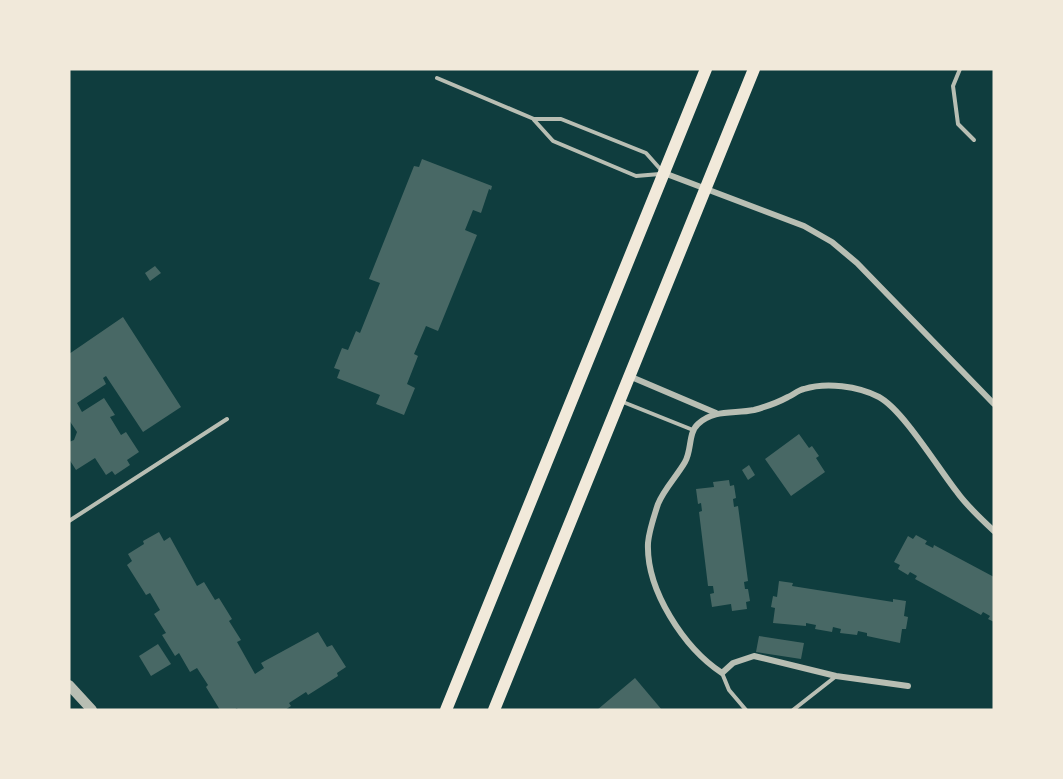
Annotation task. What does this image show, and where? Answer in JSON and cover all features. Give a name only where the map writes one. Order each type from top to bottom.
[{"type":"main road","points":[[446,710],[706,69]]},
{"type":"main road","points":[[494,710],[754,69]]},
{"type":"street","points":[[664,173],[804,226],[832,242],[857,263],[994,404]]},
{"type":"street","points":[[629,376],[716,413],[754,410],[803,389],[819,386],[854,388],[880,398],[896,410],[959,495],[994,531]]},
{"type":"street","points":[[716,413],[698,424],[693,430],[689,455],[665,491],[653,519],[648,543],[650,564],[663,606],[689,644],[709,664],[722,673],[733,663],[754,656],[836,676],[908,686]]},
{"type":"street","points":[[69,685],[92,710]]},
{"type":"lane","points":[[960,69],[953,86],[958,124],[974,140]]},
{"type":"lane","points":[[437,78],[534,119],[561,119],[646,153],[664,173]]},
{"type":"lane","points":[[534,119],[553,141],[636,176],[664,173]]},
{"type":"lane","points":[[619,400],[693,430]]},
{"type":"lane","points":[[69,521],[227,419]]},
{"type":"lane","points":[[722,673],[729,690],[746,710]]},
{"type":"lane","points":[[793,710],[836,676]]},
{"type":"building","points":[[422,159],[492,186],[481,213],[473,210],[465,230],[477,235],[438,331],[426,326],[414,354],[418,356],[407,384],[415,388],[404,415],[376,404],[380,395],[337,378],[340,370],[334,368],[342,348],[348,350],[356,331],[360,333],[380,283],[369,279],[414,166],[419,167]]},
{"type":"building","points":[[155,266],[161,273],[150,281],[145,273]]},
{"type":"building","points":[[123,317],[181,407],[143,432],[106,376],[103,378],[106,384],[77,403],[82,412],[104,398],[115,415],[110,417],[121,435],[126,432],[139,452],[127,460],[130,465],[115,475],[112,471],[106,475],[95,458],[76,470],[69,459],[69,442],[74,440],[77,432],[69,420],[69,354]]},
{"type":"building","points":[[799,434],[809,448],[812,446],[819,456],[816,458],[825,472],[791,496],[765,459]]},
{"type":"building","points":[[749,465],[755,475],[748,480],[742,470]]},
{"type":"building","points":[[729,480],[730,486],[734,485],[736,498],[733,499],[734,507],[738,506],[748,581],[744,582],[750,601],[746,602],[747,609],[732,611],[731,604],[712,607],[710,594],[714,593],[713,586],[708,586],[699,512],[702,511],[701,503],[698,504],[696,489],[714,487],[713,482]]},
{"type":"building","points":[[159,532],[164,541],[170,537],[197,586],[204,582],[215,600],[219,598],[232,619],[229,621],[241,640],[237,642],[255,674],[264,668],[261,663],[318,632],[327,647],[332,645],[346,667],[337,673],[338,676],[308,695],[306,692],[289,703],[291,706],[285,710],[238,710],[237,708],[220,710],[197,668],[190,672],[179,653],[175,656],[162,635],[166,633],[154,614],[160,610],[150,593],[146,595],[127,565],[132,561],[128,554],[144,544],[143,541]]},
{"type":"building","points":[[916,535],[927,541],[925,544],[933,548],[934,545],[994,577],[994,622],[988,619],[990,616],[983,612],[981,615],[915,579],[917,576],[910,572],[908,575],[898,569],[900,565],[894,562],[908,536],[913,539]]},
{"type":"building","points":[[779,581],[793,583],[792,586],[893,602],[893,599],[906,601],[904,616],[908,617],[906,629],[902,629],[900,643],[867,636],[867,633],[858,631],[857,635],[840,633],[841,629],[833,627],[832,632],[815,629],[816,625],[806,623],[806,626],[773,623],[775,608],[771,607],[773,596],[777,597]]},
{"type":"building","points":[[759,636],[804,643],[801,659],[756,652]]},
{"type":"building","points":[[158,644],[171,664],[151,676],[139,656]]},
{"type":"building","points":[[635,678],[662,710],[597,710]]}]
